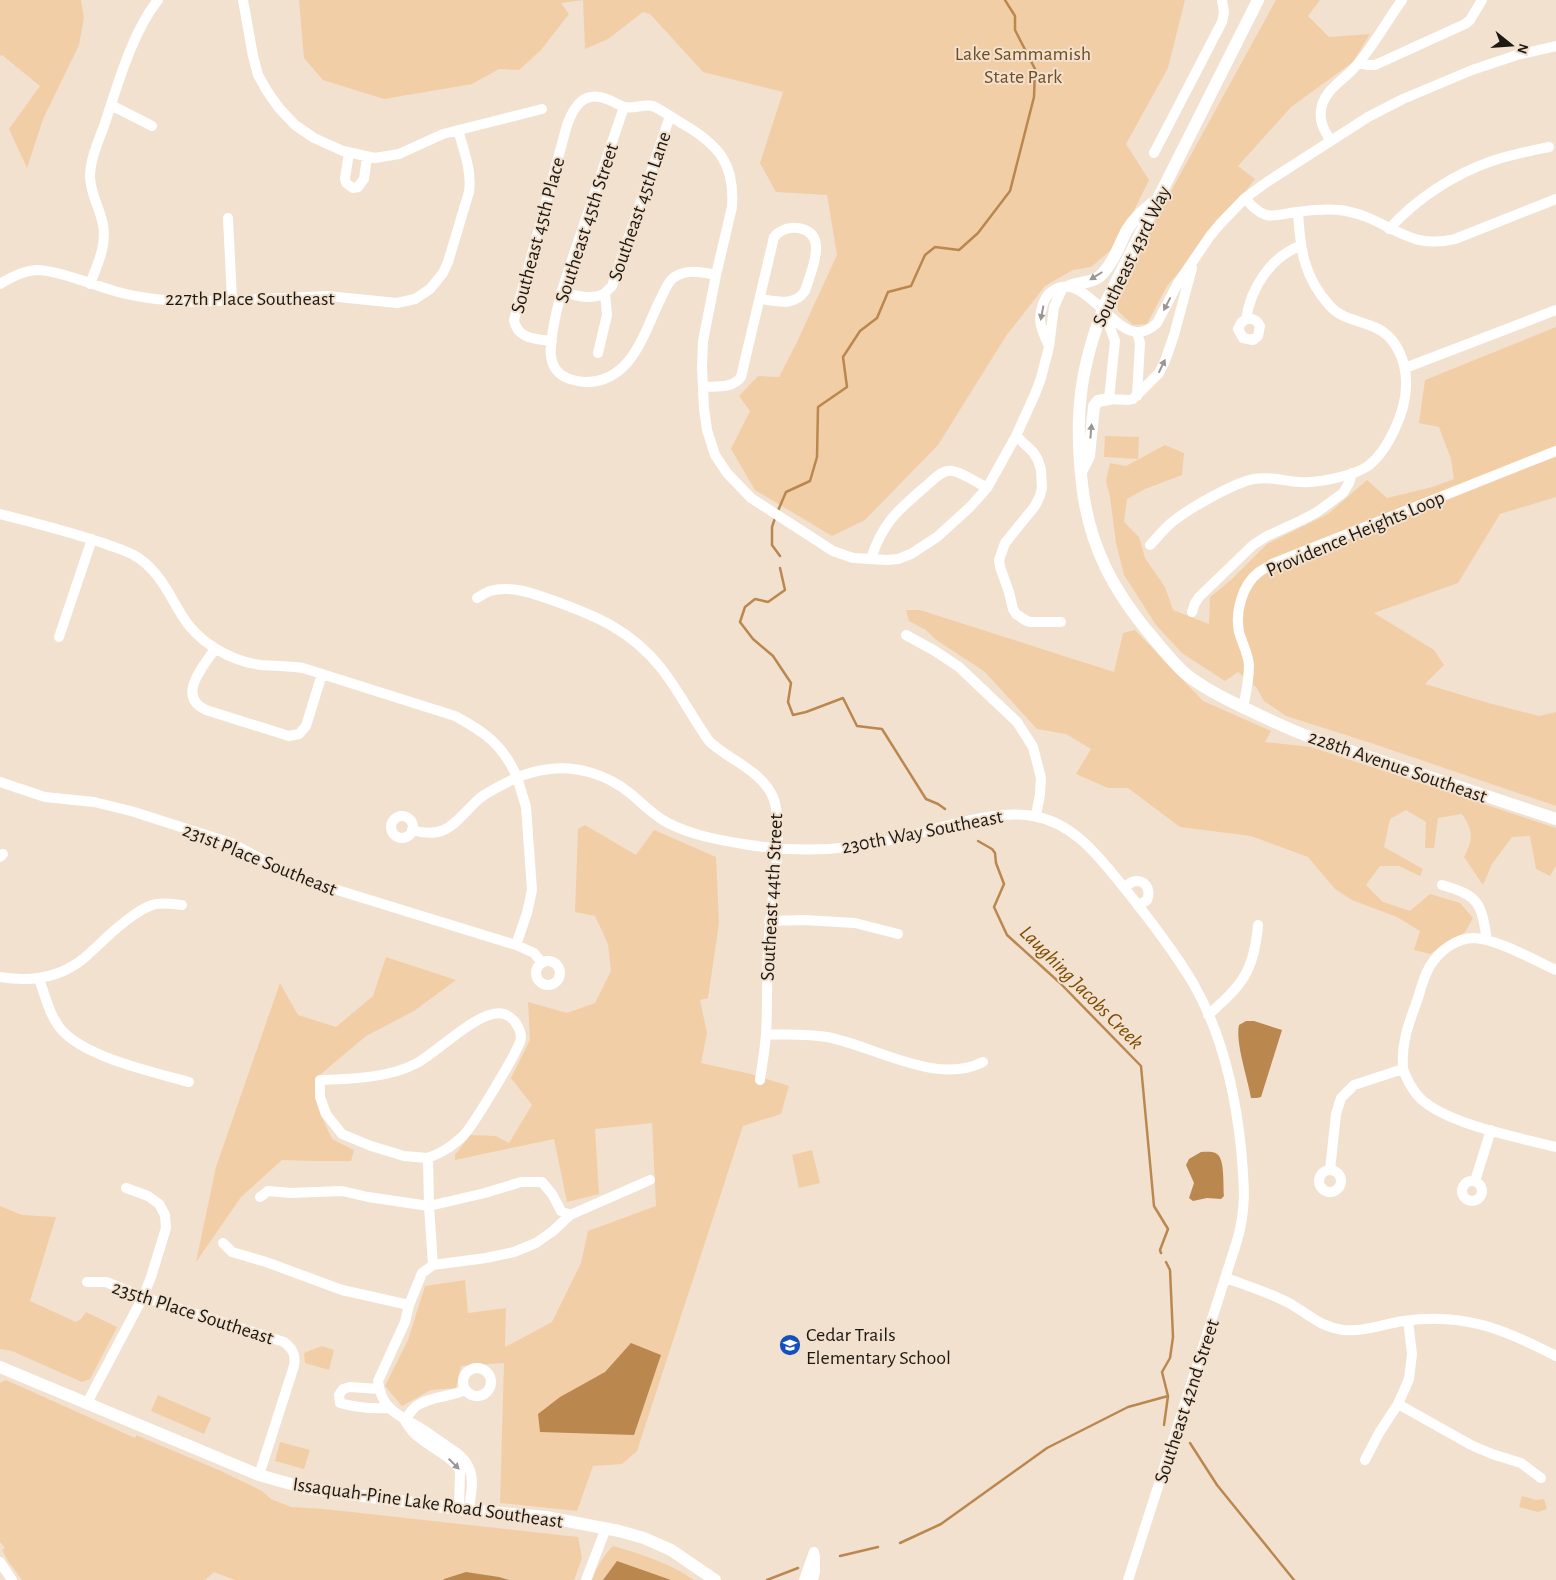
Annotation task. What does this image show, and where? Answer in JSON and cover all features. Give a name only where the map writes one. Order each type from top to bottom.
[{"type":"main road","name":"Southeast 43rd Way","points":[[1243,708],[1224,699],[1187,675],[1150,634],[1107,574],[1088,518],[1083,496],[1078,429],[1080,395],[1090,347],[1103,309],[1258,0]]},
{"type":"main road","points":[[1066,287],[1095,279],[1102,274],[1132,223],[1144,209],[1158,199]]},
{"type":"main road","points":[[1080,472],[1089,456],[1094,406],[1098,401],[1109,399]]},
{"type":"main road","name":"228th Avenue Southeast","points":[[1243,708],[1308,737],[1556,819]]},
{"type":"main road","name":"Issaquah-Pine Lake Road Southeast","points":[[2,1369],[283,1483],[305,1488],[546,1518],[606,1528],[657,1543],[684,1558],[714,1580]]},
{"type":"street","points":[[90,284],[104,246],[105,237],[94,199],[90,176],[94,154],[134,41],[158,0]]},
{"type":"street","points":[[243,0],[253,56],[258,74],[267,92],[295,125],[314,138],[349,153],[375,158],[399,154],[443,134],[542,109]]},
{"type":"street","points":[[1154,153],[1222,22],[1224,12],[1222,0]]},
{"type":"street","points":[[1331,141],[1321,124],[1320,117],[1324,100],[1331,88],[1359,62],[1402,0]]},
{"type":"street","points":[[1359,62],[1375,65],[1465,24],[1470,20],[1482,0]]},
{"type":"street","points":[[624,107],[652,106],[701,134],[713,145],[731,175],[733,190],[732,207],[703,342],[702,368],[707,430],[715,455],[724,470],[751,498],[841,555],[853,558],[898,559],[923,547],[954,522],[986,488],[1016,436],[1038,386],[1049,347],[1040,319],[1047,296],[1052,290],[1066,287],[1082,292],[1125,328],[1137,332],[1144,331],[1157,323],[1178,283],[1220,224],[1245,198],[1368,117],[1403,99],[1517,55],[1556,46]]},
{"type":"street","name":"Southeast 45th Place","points":[[552,341],[525,336],[516,328],[514,320],[567,125],[577,105],[582,100],[590,97],[598,96],[605,98],[624,107]]},
{"type":"street","points":[[111,105],[152,126]]},
{"type":"street","name":"Southeast 45th Street","points":[[624,107],[561,292],[551,347],[555,368],[565,377],[578,381],[587,382],[611,376],[625,367],[634,355],[672,280],[678,275],[690,271],[716,275]]},
{"type":"street","name":"Southeast 45th Lane","points":[[598,353],[607,315],[605,293],[612,286],[670,116]]},
{"type":"street","name":"227th Place Southeast","points":[[0,284],[17,275],[36,270],[63,275],[124,294],[177,302],[328,296],[398,303],[415,298],[430,289],[437,282],[448,262],[469,192],[469,167],[458,130]]},
{"type":"street","points":[[1388,228],[1420,201],[1471,169],[1492,160],[1549,147]]},
{"type":"street","points":[[349,153],[345,178],[346,183],[353,188],[358,187],[364,179],[367,157]]},
{"type":"street","points":[[1245,198],[1254,208],[1266,215],[1272,216],[1298,212],[1345,211],[1367,218],[1422,242],[1444,242],[1455,239],[1556,198]]},
{"type":"street","points":[[1150,545],[1181,516],[1206,500],[1246,481],[1266,478],[1310,482],[1352,473],[1366,467],[1375,461],[1391,437],[1399,420],[1406,397],[1405,368],[1397,348],[1385,334],[1374,326],[1341,315],[1330,306],[1308,274],[1300,246],[1298,212]]},
{"type":"street","points":[[228,218],[232,300]]},
{"type":"street","points":[[703,387],[732,385],[741,377],[760,299],[771,243],[778,232],[785,229],[806,230],[817,244],[817,249],[805,291],[797,300],[791,302],[760,299]]},
{"type":"street","points":[[1246,319],[1253,294],[1267,271],[1287,251],[1300,246]]},
{"type":"street","points":[[1103,309],[1115,340],[1109,399],[1129,400],[1137,396],[1160,373],[1174,335],[1193,263]]},
{"type":"street","points":[[561,292],[592,298],[599,297],[605,293]]},
{"type":"street","points":[[1405,368],[1556,310]]},
{"type":"street","points":[[1115,340],[1125,328]]},
{"type":"street","points":[[1137,332],[1140,343],[1137,396]]},
{"type":"street","points":[[1016,436],[1033,452],[1038,460],[1042,488],[1035,506],[1005,543],[999,560],[1000,567],[1016,614],[1030,622],[1061,622]]},
{"type":"street","name":"Providence Heights Loop","points":[[1243,708],[1249,666],[1247,652],[1240,634],[1238,615],[1243,593],[1258,573],[1281,560],[1556,451]]},
{"type":"street","points":[[871,559],[880,535],[893,516],[905,502],[940,475],[950,470],[956,471],[986,488]]},
{"type":"street","points":[[1192,612],[1199,597],[1253,545],[1267,536],[1317,512],[1343,494],[1352,473]]},
{"type":"street","points":[[0,514],[92,539],[137,557],[158,576],[182,617],[192,629],[215,648],[237,659],[252,663],[290,666],[322,674],[455,716],[475,727],[497,744],[511,764],[517,777],[526,808],[532,890],[527,913],[516,945]]},
{"type":"street","points":[[58,637],[92,539]]},
{"type":"street","name":"Southeast 44th Street","points":[[477,598],[489,591],[500,589],[529,592],[586,612],[608,623],[632,640],[660,666],[709,741],[719,750],[752,771],[767,787],[776,803],[778,816],[777,849],[770,921],[766,1034],[760,1080]]},
{"type":"street","points":[[906,635],[960,667],[998,702],[1022,728],[1033,747],[1041,778],[1036,816]]},
{"type":"street","points":[[215,648],[192,687],[196,704],[206,710],[288,736],[299,734],[306,726],[322,674]]},
{"type":"street","name":"230th Way Southeast","points":[[412,830],[429,834],[446,830],[493,789],[517,777],[543,770],[563,768],[592,773],[620,786],[653,814],[666,823],[679,828],[708,837],[777,849],[812,850],[872,844],[969,821],[1011,814],[1036,816],[1065,828],[1086,842],[1125,889],[1177,958],[1194,985],[1217,1036],[1238,1120],[1244,1192],[1242,1222]]},
{"type":"street","name":"231st Place Southeast","points":[[0,782],[45,796],[94,802],[131,810],[231,843],[295,877],[516,945],[534,953],[542,963]]},
{"type":"street","points":[[1125,889],[1130,883],[1137,881],[1147,886],[1149,893],[1147,900],[1138,906]]},
{"type":"street","points":[[1442,884],[1465,892],[1478,904],[1482,911],[1486,940]]},
{"type":"street","points":[[0,977],[24,980],[39,979],[56,973],[82,960],[120,926],[142,910],[154,904],[182,905]]},
{"type":"street","points":[[770,921],[846,922],[872,926],[898,934]]},
{"type":"street","points":[[1208,1016],[1230,996],[1246,975],[1256,948],[1258,925]]},
{"type":"street","points":[[1556,970],[1523,954],[1486,940],[1474,938],[1454,943],[1444,949],[1430,966],[1405,1036],[1402,1053],[1403,1069],[1407,1079],[1413,1090],[1431,1107],[1450,1117],[1491,1130],[1556,1146]]},
{"type":"street","points":[[39,979],[56,1022],[61,1030],[73,1040],[85,1048],[112,1060],[189,1082]]},
{"type":"street","points":[[489,1014],[504,1014],[516,1022],[521,1038],[514,1056],[464,1134],[445,1151],[428,1158],[404,1156],[371,1146],[342,1134],[326,1114],[320,1097],[320,1080],[360,1079],[393,1072],[417,1064],[468,1026],[489,1014]]},
{"type":"street","points":[[766,1034],[826,1037],[931,1068],[964,1068],[983,1062]]},
{"type":"street","points":[[1330,1170],[1336,1114],[1341,1098],[1354,1085],[1403,1069]]},
{"type":"street","points":[[1475,1181],[1491,1130]]},
{"type":"street","points":[[428,1158],[433,1264]]},
{"type":"street","points":[[464,1509],[460,1470],[457,1465],[414,1433],[405,1420],[381,1398],[379,1390],[378,1381],[405,1322],[408,1305],[422,1273],[433,1264],[486,1258],[514,1252],[536,1243],[553,1231],[570,1215],[650,1180]]},
{"type":"street","points":[[260,1197],[268,1191],[291,1193],[342,1190],[368,1197],[429,1206],[485,1193],[521,1182],[542,1182],[552,1194],[561,1211],[570,1215]]},
{"type":"street","points":[[87,1403],[143,1297],[166,1228],[166,1215],[162,1207],[148,1196],[126,1188]]},
{"type":"street","name":"Southeast 42nd Street","points":[[1128,1580],[1226,1278],[1242,1222]]},
{"type":"street","points":[[223,1243],[232,1252],[266,1262],[342,1290],[408,1305]]},
{"type":"street","points":[[1226,1278],[1285,1301],[1307,1316],[1334,1328],[1354,1330],[1408,1320],[1431,1318],[1455,1319],[1477,1323],[1509,1333],[1555,1352]]},
{"type":"street","name":"235th Place Southeast","points":[[87,1282],[106,1282],[143,1297],[284,1342],[290,1346],[294,1353],[294,1366],[259,1474]]},
{"type":"street","points":[[1366,1460],[1379,1433],[1398,1404],[1409,1379],[1412,1354],[1408,1320]]},
{"type":"street","points":[[379,1390],[350,1387],[343,1389],[339,1395],[340,1403],[371,1409],[390,1408]]},
{"type":"street","points":[[405,1420],[418,1405],[458,1394],[465,1390]]},
{"type":"street","points":[[1398,1404],[1471,1445],[1520,1463],[1541,1478]]},
{"type":"street","points":[[586,1580],[606,1528]]},
{"type":"street","points":[[804,1580],[814,1552],[815,1572],[813,1580]]},
{"type":"street","points":[[0,1562],[12,1580]]},
{"type":"green space","points":[[0,0],[81,0],[84,18],[79,45],[43,119],[27,168],[9,129],[40,86],[2,55],[0,56]]},
{"type":"green space","points":[[299,0],[583,0],[561,3],[569,14],[541,50],[519,70],[499,69],[472,84],[384,99],[323,80],[304,58]]},
{"type":"green space","name":"Lake Sammamish State Park","points":[[583,0],[1185,0],[1168,68],[1126,144],[1149,180],[1117,245],[1091,267],[1073,270],[1045,286],[1006,336],[938,445],[865,520],[832,536],[755,490],[731,449],[750,411],[739,396],[758,376],[779,377],[837,255],[827,195],[776,192],[760,163],[783,92],[703,72],[650,14],[643,12],[608,39],[585,49]]},
{"type":"green space","points":[[1276,0],[1320,0],[1308,16],[1329,37],[1370,34],[1353,62],[1291,107],[1238,166],[1255,179],[1223,221],[1167,286],[1147,324],[1133,325],[1118,311],[1117,305],[1148,233]]},
{"type":"green space","points":[[1556,327],[1556,497],[1500,514],[1458,583],[1374,613],[1434,650],[1444,665],[1425,684],[1539,716],[1556,712],[1556,806],[1286,716],[1264,701],[1256,687],[1238,672],[1225,681],[1182,653],[1156,625],[1124,575],[1116,543],[1106,481],[1110,463],[1126,466],[1165,445],[1184,453],[1182,475],[1145,489],[1127,499],[1124,522],[1139,537],[1145,558],[1165,587],[1173,610],[1209,624],[1210,597],[1231,580],[1267,544],[1328,514],[1367,480],[1387,498],[1432,487],[1454,479],[1451,459],[1439,427],[1419,423],[1425,380]]},
{"type":"green space","points":[[1105,436],[1139,437],[1138,459],[1104,457]]},
{"type":"green space","points":[[906,610],[920,610],[1114,672],[1123,633],[1135,630],[1203,701],[1271,731],[1265,742],[1311,747],[1556,828],[1556,866],[1550,876],[1536,869],[1530,836],[1512,837],[1492,864],[1483,885],[1464,857],[1471,836],[1469,826],[1462,814],[1438,818],[1434,848],[1425,848],[1426,822],[1406,810],[1390,819],[1384,847],[1423,869],[1420,876],[1399,866],[1380,866],[1366,885],[1383,902],[1410,911],[1430,894],[1460,903],[1473,918],[1465,932],[1430,954],[1414,950],[1420,931],[1397,917],[1352,900],[1335,889],[1308,857],[1251,836],[1180,827],[1128,788],[1108,788],[1076,774],[1091,749],[1066,734],[1037,729],[985,672],[935,639],[926,630],[909,621]]},
{"type":"green space","points":[[585,825],[636,855],[654,830],[716,857],[719,923],[708,998],[700,1000],[707,1033],[701,1063],[751,1074],[789,1086],[781,1114],[743,1126],[637,1451],[622,1464],[593,1466],[577,1511],[500,1503],[504,1363],[461,1366],[456,1388],[431,1390],[402,1406],[385,1386],[408,1340],[425,1286],[465,1280],[468,1313],[506,1308],[505,1347],[552,1322],[581,1263],[588,1231],[656,1206],[652,1123],[595,1129],[599,1194],[567,1202],[554,1139],[455,1160],[455,1155],[470,1135],[496,1136],[509,1143],[532,1105],[511,1078],[530,1040],[528,1002],[567,1013],[595,1003],[611,971],[608,944],[595,916],[575,912],[578,829]]},
{"type":"green space","points":[[386,957],[456,980],[414,1011],[366,1036],[315,1079],[315,1097],[320,1113],[332,1139],[354,1150],[351,1161],[282,1160],[241,1197],[196,1262],[216,1167],[280,983],[298,1015],[336,1027],[373,996]]},
{"type":"green space","points":[[812,1150],[820,1183],[799,1188],[792,1155]]},
{"type":"green space","points":[[0,1206],[22,1215],[56,1217],[30,1301],[76,1322],[86,1312],[117,1327],[90,1379],[82,1382],[12,1351],[0,1349]]},
{"type":"green space","points":[[322,1346],[334,1350],[329,1370],[305,1363],[304,1353]]},
{"type":"green space","points":[[6,1380],[135,1438],[136,1435],[221,1471],[262,1491],[271,1499],[291,1507],[578,1537],[582,1558],[574,1580],[235,1580],[214,1572],[205,1580],[22,1580],[8,1561],[2,1550],[5,1548],[0,1542],[0,1383]]},
{"type":"green space","points":[[158,1395],[211,1418],[204,1434],[151,1411]]},
{"type":"green space","points":[[280,1442],[310,1450],[304,1469],[275,1461]]},
{"type":"green space","points":[[1522,1496],[1536,1500],[1544,1499],[1547,1509],[1538,1512],[1519,1507]]},
{"type":"green space","points":[[613,1546],[665,1564],[694,1580],[592,1580],[601,1562]]},
{"type":"shaded area","points":[[1246,1021],[1254,1021],[1282,1030],[1261,1097],[1257,1098],[1251,1098],[1239,1041],[1239,1025]]},
{"type":"shaded area","points":[[1201,1152],[1214,1152],[1220,1157],[1224,1196],[1221,1199],[1207,1198],[1193,1201],[1189,1198],[1194,1183],[1186,1165],[1189,1159]]},
{"type":"shaded area","points":[[631,1343],[661,1355],[634,1435],[540,1432],[538,1414],[560,1397],[605,1372]]},
{"type":"shaded area","points":[[617,1561],[671,1580],[603,1580]]},
{"type":"shaded area","points":[[466,1572],[499,1577],[509,1580],[443,1580]]},
{"type":"waterway","name":"Laughing Jacobs Creek","points":[[777,513],[786,492],[810,481],[817,457],[818,407],[847,387],[843,357],[860,331],[877,318],[888,292],[911,286],[925,255],[935,247],[959,250],[978,233],[1010,191],[1034,97],[1035,69],[1015,30],[1015,16],[1005,0]]},
{"type":"waterway","name":"Laughing Jacobs Creek","points":[[775,518],[772,527],[772,545],[780,556]]},
{"type":"waterway","name":"Laughing Jacobs Creek","points":[[780,568],[785,590],[768,602],[755,599],[745,607],[740,622],[753,639],[773,656],[791,683],[788,702],[793,715],[843,698],[857,726],[882,729],[926,799],[945,809]]},
{"type":"waterway","name":"Laughing Jacobs Creek","points":[[978,841],[992,849],[995,853],[996,863],[1004,884],[994,907],[1007,935],[1060,983],[1141,1066],[1154,1206],[1168,1229],[1160,1250],[1161,1253]]},
{"type":"waterway","name":"Laughing Jacobs Creek","points":[[1164,1425],[1168,1396],[1162,1372],[1170,1358],[1173,1337],[1170,1270],[1166,1262]]},
{"type":"waterway","points":[[900,1543],[941,1524],[1047,1448],[1128,1407],[1168,1396]]},
{"type":"waterway","name":"Laughing Jacobs Creek","points":[[1190,1443],[1217,1485],[1294,1580]]},
{"type":"waterway","points":[[840,1556],[878,1547]]},
{"type":"waterway","points":[[767,1580],[798,1568]]},
{"type":"place","name":"Cedar Trails Elementary School","points":[[790,1345]]}]
